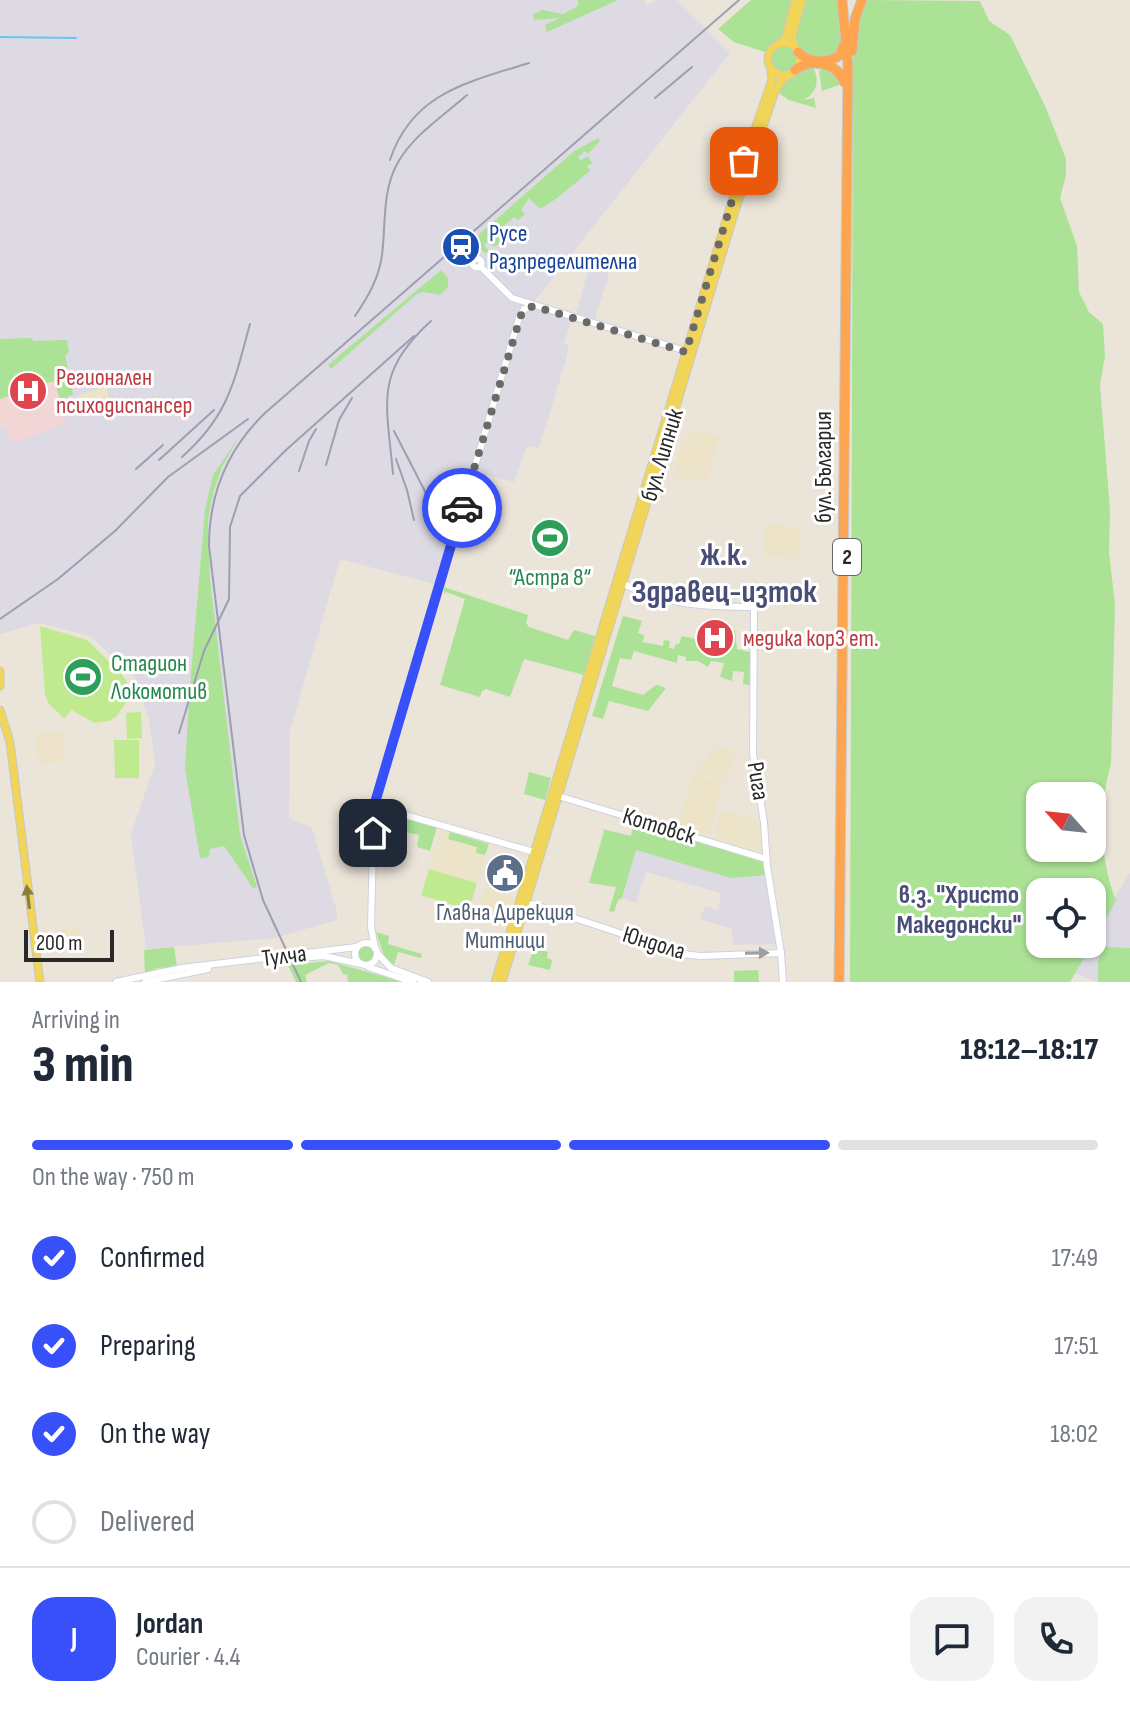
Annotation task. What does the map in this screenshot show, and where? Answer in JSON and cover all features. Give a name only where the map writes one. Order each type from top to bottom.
[{"type":"highway","name":"бул. България","points":[[842,982],[845,0]]},
{"type":"highway","name":"бул. България","points":[[842,982],[852,54],[845,0]]},
{"type":"highway","points":[[852,54],[855,19],[862,0]]},
{"type":"highway","points":[[797,50],[807,59],[836,59],[844,48],[845,21]]},
{"type":"highway","points":[[793,72],[811,64],[835,68],[844,81],[847,107]]},
{"type":"main road","points":[[795,0],[786,36],[768,56],[771,69],[779,74],[793,72],[799,60],[792,37],[802,0]]},
{"type":"main road","points":[[778,44],[786,43],[797,50]]},
{"type":"main road","name":"бул. Липник","points":[[495,982],[621,585],[772,80],[771,69]]},
{"type":"main road","name":"бул. Липник","points":[[733,207],[774,94],[781,81],[793,72]]},
{"type":"main road","points":[[0,671],[0,683]]},
{"type":"main road","points":[[0,710],[10,742],[40,982]]},
{"type":"main road","name":"бул. Липник","points":[[502,982],[528,903],[555,795]]},
{"type":"street","points":[[481,267],[507,295],[519,318]]},
{"type":"street","points":[[507,295],[533,306],[690,352]]},
{"type":"street","points":[[428,982],[391,968],[381,960],[376,950],[371,927],[374,806],[519,318],[526,308],[533,306]]},
{"type":"street","name":"Рига","points":[[621,585],[691,606],[754,607],[753,754],[783,982]]},
{"type":"street","name":"Котовск","points":[[555,795],[766,859]]},
{"type":"street","points":[[374,806],[534,852]]},
{"type":"street","name":"Юндола","points":[[528,903],[683,954],[781,953]]},
{"type":"street","points":[[371,927],[355,958],[363,965],[375,961],[376,950]]},
{"type":"street","points":[[359,946],[370,944],[376,950]]},
{"type":"street","name":"Тулча","points":[[116,982],[182,968],[359,946]]},
{"type":"street","name":"Тулча","points":[[145,982],[209,969],[309,957],[337,958],[413,982]]},
{"type":"shaded area","points":[[0,0],[644,0],[646,5],[658,0],[677,0],[730,53],[533,303],[572,318],[564,344],[569,346],[565,363],[539,448],[527,446],[514,482],[473,471],[438,585],[340,559],[290,731],[289,818],[312,828],[337,920],[275,938],[146,949],[131,834],[155,764],[149,719],[135,677],[90,636],[39,623],[0,634]]},
{"type":"shaded area","points":[[592,257],[612,263],[595,319],[576,313]]},
{"type":"shaded area","name":"Регионален психодиспансер","points":[[32,341],[54,381],[67,423],[13,443],[5,427],[0,427],[0,347]]},
{"type":"shaded area","points":[[106,387],[112,409],[85,417],[78,395]]},
{"type":"shaded area","points":[[694,428],[720,437],[706,481],[697,478],[696,482],[675,476],[676,471],[673,470],[685,436],[691,438]]},
{"type":"shaded area","points":[[765,524],[801,527],[800,558],[764,557]]},
{"type":"shaded area","points":[[36,732],[62,732],[66,761],[38,764]]},
{"type":"shaded area","points":[[718,745],[736,751],[726,781],[694,771]]},
{"type":"shaded area","points":[[693,774],[723,783],[709,837],[678,826]]},
{"type":"shaded area","points":[[721,810],[761,822],[762,855],[713,840]]},
{"type":"shaded area","points":[[441,829],[489,844],[469,910],[421,895]]},
{"type":"shaded area","points":[[636,850],[731,878],[766,875],[776,944],[733,945],[732,929],[700,919],[705,906],[718,910],[721,893],[646,872],[636,903],[622,898]]},
{"type":"shaded area","points":[[1130,873],[1130,948],[1106,948],[1106,911]]},
{"type":"shaded area","points":[[484,889],[513,898],[504,931],[474,922]]},
{"type":"shaded area","points":[[79,928],[82,950],[57,953],[55,931]]},
{"type":"shaded area","points":[[1076,958],[1099,958],[1098,982],[1068,971]]},
{"type":"green space","points":[[578,0],[618,0],[547,32],[545,25],[560,18],[534,20],[533,15],[542,10],[563,14],[578,6]]},
{"type":"green space","points":[[751,0],[792,0],[783,34],[765,52],[734,42],[718,29]]},
{"type":"green space","points":[[804,0],[839,0],[843,42],[832,58],[803,56],[794,42]]},
{"type":"green space","points":[[864,0],[980,1],[989,21],[1010,35],[1046,108],[1066,159],[1066,175],[1060,198],[1077,246],[1079,292],[1089,312],[1103,324],[1105,356],[1100,385],[1115,605],[1111,763],[1106,787],[1106,782],[1026,782],[1026,862],[1105,862],[1116,901],[1106,918],[1106,878],[1026,878],[1026,958],[1084,958],[1070,982],[850,982],[854,32]]},
{"type":"green space","points":[[783,45],[793,49],[797,59],[793,69],[783,73],[773,69],[769,59],[773,49]]},
{"type":"green space","points":[[813,67],[816,86],[803,100],[814,98],[816,108],[780,94],[792,74]]},
{"type":"green space","points":[[823,68],[833,70],[841,81],[839,85],[822,91],[819,71]]},
{"type":"green space","points":[[598,138],[600,141],[588,154],[585,151],[578,157],[581,161],[587,156],[593,163],[587,166],[590,171],[540,209],[529,198],[521,210],[525,214],[518,220],[514,217],[500,229],[506,237],[495,247],[487,242],[484,245],[489,251],[486,254],[476,245],[475,238],[573,152]]},
{"type":"green space","points":[[441,270],[448,278],[448,287],[440,295],[417,294],[331,369],[328,365]]},
{"type":"green space","points":[[32,338],[33,341],[67,340],[69,352],[65,355],[73,395],[60,399],[54,381],[0,399],[0,339]]},
{"type":"green space","points":[[239,437],[222,467],[208,519],[210,579],[240,835],[257,887],[253,888],[224,846],[210,849],[209,857],[200,858],[185,769],[205,510],[213,475]]},
{"type":"green space","points":[[444,587],[528,615],[526,623],[529,627],[568,640],[574,630],[595,636],[584,675],[524,659],[510,697],[486,689],[480,697],[440,685],[465,599],[446,592],[444,594]]},
{"type":"green space","points":[[623,616],[642,621],[638,633],[644,635],[643,642],[663,646],[664,640],[670,641],[669,648],[674,649],[682,636],[723,645],[735,629],[737,649],[750,652],[750,685],[743,684],[744,672],[733,671],[732,681],[720,677],[724,663],[711,661],[708,667],[698,661],[686,661],[686,657],[678,655],[677,663],[634,651],[631,660],[620,658],[612,686],[643,695],[656,685],[666,688],[648,711],[609,701],[603,719],[592,716]]},
{"type":"green space","name":"Стадион Локомотив","points":[[40,626],[87,640],[120,672],[127,682],[127,701],[116,717],[94,723],[72,710],[64,718],[48,703]]},
{"type":"green space","points":[[141,712],[142,738],[127,739],[126,713]]},
{"type":"green space","points":[[114,740],[139,740],[139,778],[115,778]]},
{"type":"green space","points":[[529,772],[551,778],[545,800],[524,794]]},
{"type":"green space","points":[[382,809],[437,827],[430,851],[417,847],[419,835],[396,830],[396,822],[381,816]]},
{"type":"green space","points":[[634,822],[763,860],[766,875],[731,878],[636,850],[622,898],[618,900],[614,912],[609,911],[616,887],[589,883],[604,831],[602,829],[631,836]]},
{"type":"green space","points":[[450,832],[489,844],[485,855],[476,853],[477,847],[448,839]]},
{"type":"green space","points":[[429,869],[477,883],[469,910],[421,895]]},
{"type":"green space","points":[[376,932],[389,936],[388,944],[422,954],[421,958],[398,952],[394,965],[384,956]]},
{"type":"green space","points":[[365,945],[374,954],[365,963],[356,954]]},
{"type":"green space","points":[[174,947],[177,967],[158,968],[145,973],[144,950]]},
{"type":"green space","points":[[1106,947],[1130,948],[1130,982],[1098,982],[1098,961],[1106,958]]},
{"type":"green space","points":[[534,948],[548,952],[547,958],[552,960],[550,970],[528,965]]},
{"type":"green space","points":[[329,961],[403,982],[348,982],[347,974],[344,975],[338,965],[329,963],[305,975],[307,982],[296,982],[288,965]]},
{"type":"green space","points":[[758,970],[759,982],[734,982],[734,971]]},
{"type":"waterway","points":[[0,37],[76,38]]},
{"type":"railway","points":[[301,982],[263,900],[244,835],[209,546],[213,508],[223,474],[241,442],[265,413],[739,0]]},
{"type":"railway","points":[[390,160],[412,119],[428,105],[464,84],[529,63]]},
{"type":"railway","points":[[655,98],[692,67]]},
{"type":"railway","points":[[355,316],[378,272],[387,197],[397,164],[419,135],[467,95]]},
{"type":"railway","points":[[393,474],[387,409],[392,374],[412,340],[431,321]]},
{"type":"railway","points":[[182,457],[198,442],[220,412],[234,380],[250,324]]},
{"type":"railway","points":[[179,733],[204,651],[229,599],[230,527],[240,496],[286,450],[414,336]]},
{"type":"railway","points":[[326,465],[339,420],[352,398]]},
{"type":"railway","points":[[159,460],[214,410]]},
{"type":"railway","points":[[0,619],[58,579],[115,531],[168,477],[248,419]]},
{"type":"railway","points":[[299,471],[316,429]]},
{"type":"railway","points":[[394,431],[432,505]]},
{"type":"railway","points":[[136,469],[163,445]]},
{"type":"railway","points":[[396,459],[414,520]]},
{"type":"way so far","points":[[462,508],[522,312],[533,306],[686,352],[744,161]]},
{"type":"place","name":"Русе Разпределителна","points":[[461,247]]},
{"type":"place","name":"Регионален психодиспансер","points":[[28,391]]},
{"type":"place","name":"“Астра 8“","points":[[550,538]]},
{"type":"place","name":"медика кор3 ет.","points":[[715,638]]},
{"type":"place","name":"Стадион Локомотив","points":[[83,677]]},
{"type":"place","name":"Главна Дирекция Митници","points":[[505,873]]},
{"type":"district","name":"ж.к. Здравец-изток","points":[[724,574]]},
{"type":"district","name":"в.з. \"Христо Македонски\"","points":[[959,910]]},
{"type":"route","points":[[373,833],[374,806],[462,508]]}]
